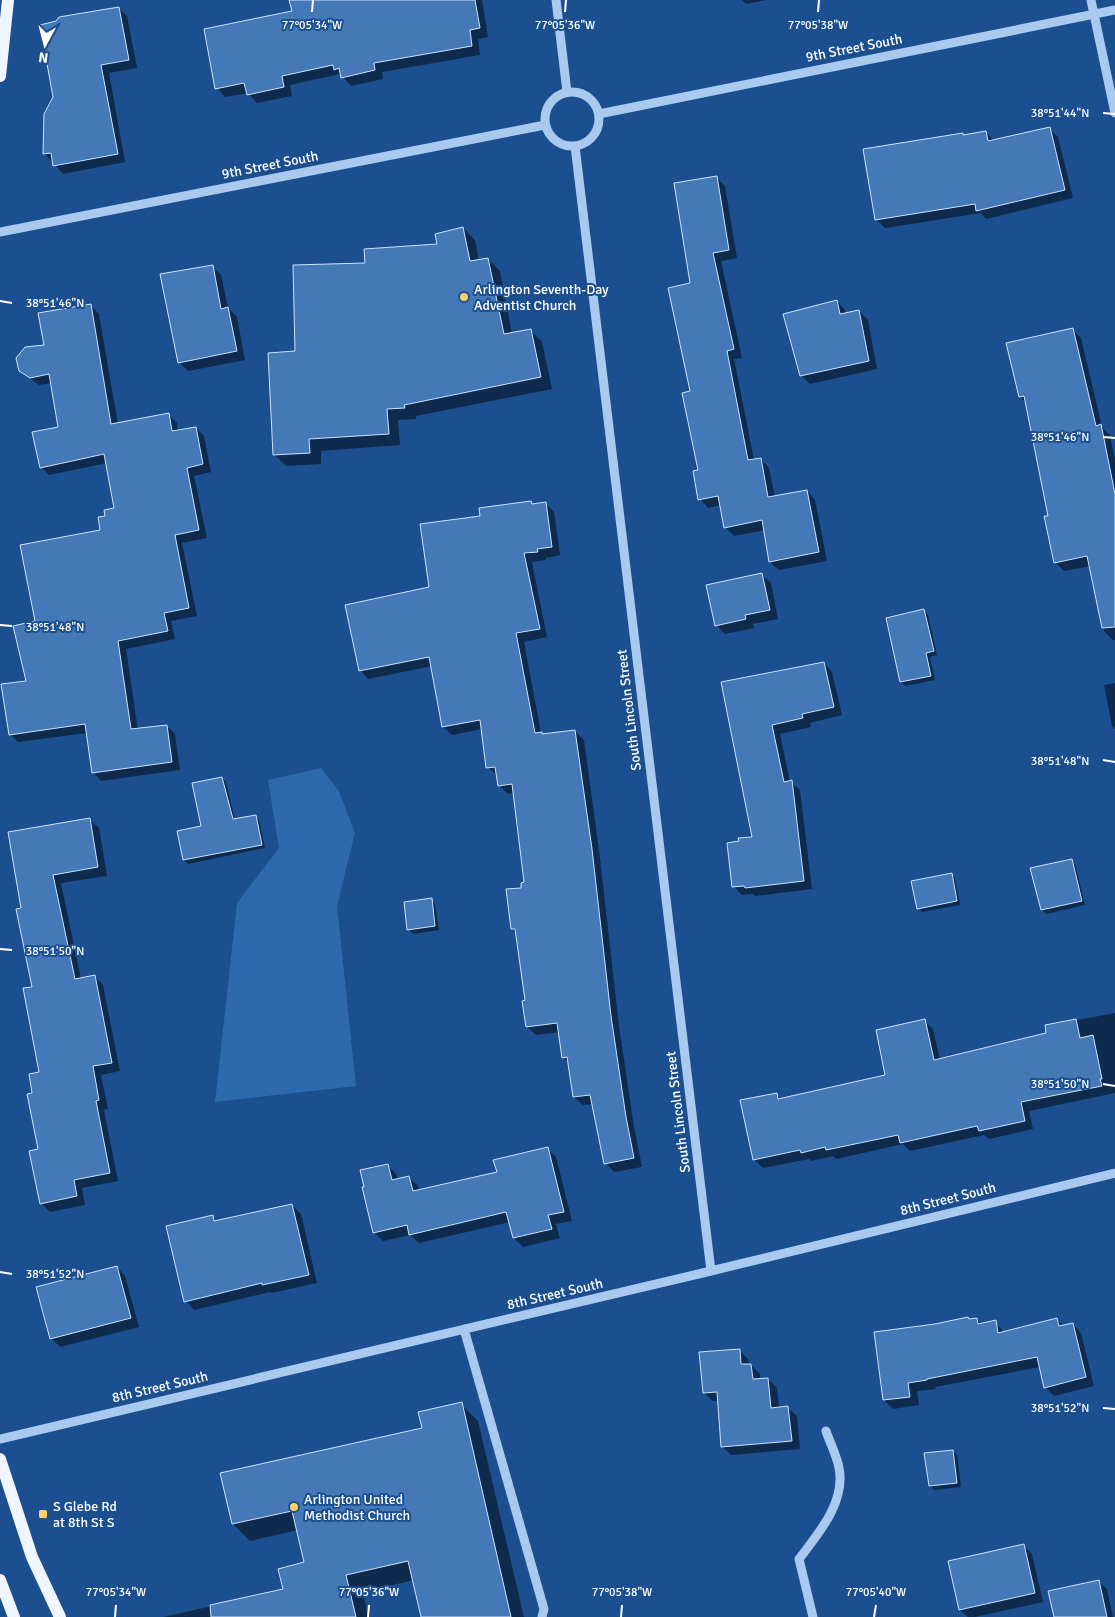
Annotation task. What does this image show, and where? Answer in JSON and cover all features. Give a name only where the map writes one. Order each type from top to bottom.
[{"type":"main road","points":[[0,76],[8,0]]},
{"type":"main road","points":[[0,1459],[32,1557],[60,1617]]},
{"type":"main road","points":[[0,1580],[14,1617]]},
{"type":"street","points":[[556,0],[567,92]]},
{"type":"street","points":[[1092,0],[1115,113]]},
{"type":"street","name":"9th Street South","points":[[599,114],[1115,10]]},
{"type":"street","points":[[567,92],[584,94],[596,106],[599,114],[599,123],[591,138],[575,146],[566,146],[559,143],[552,138],[545,125],[547,107],[559,94],[567,92]]},
{"type":"street","name":"9th Street South","points":[[0,232],[545,125]]},
{"type":"street","name":"South Lincoln Street","points":[[575,146],[711,1271]]},
{"type":"street","name":"8th Street South","points":[[0,1439],[711,1271],[1115,1173]]},
{"type":"street","points":[[464,1329],[544,1609],[542,1617]]},
{"type":"street","points":[[813,1617],[799,1559],[826,1523],[838,1495],[840,1468],[826,1431]]},
{"type":"shaded area","points":[[321,768],[339,791],[355,833],[337,906],[356,1086],[215,1102],[237,903],[279,848],[268,780]]},
{"type":"building","points":[[289,0],[475,0],[480,28],[470,30],[472,46],[374,63],[375,70],[341,78],[339,68],[334,70],[333,65],[282,76],[284,87],[247,95],[244,83],[215,89],[204,29],[292,11]]},
{"type":"building","points":[[119,7],[129,60],[101,65],[118,154],[53,166],[51,153],[43,154],[44,114],[53,97],[40,25],[56,21],[59,17]]},
{"type":"building","points":[[1050,127],[1065,190],[976,211],[975,204],[875,220],[863,149],[986,131],[988,141]]},
{"type":"building","points":[[717,176],[729,250],[713,253],[734,349],[727,351],[748,460],[761,458],[768,497],[807,490],[819,552],[769,562],[762,520],[724,528],[718,496],[698,500],[693,471],[698,470],[682,393],[690,391],[668,288],[690,283],[674,183]]},
{"type":"building","points":[[463,227],[470,261],[488,258],[504,334],[531,329],[541,377],[404,405],[405,408],[387,409],[389,434],[309,439],[310,453],[273,455],[268,353],[295,351],[293,265],[365,263],[364,249],[437,244],[435,234]]},
{"type":"building","points":[[213,265],[221,309],[228,307],[237,351],[178,363],[160,274]]},
{"type":"building","points":[[837,300],[840,314],[859,310],[869,361],[800,376],[783,314]]},
{"type":"building","points":[[91,304],[111,424],[169,413],[172,431],[196,427],[203,464],[187,468],[199,530],[175,535],[189,608],[164,613],[168,631],[118,641],[131,729],[167,725],[172,762],[92,773],[85,724],[9,735],[1,684],[26,681],[13,626],[35,621],[20,545],[100,530],[98,517],[105,516],[104,510],[114,508],[104,454],[40,468],[32,432],[58,427],[49,374],[30,378],[19,371],[16,358],[25,347],[44,345],[38,313]]},
{"type":"building","points":[[1073,328],[1096,426],[1101,424],[1115,494],[1115,627],[1102,628],[1087,556],[1054,563],[1044,516],[1048,516],[1024,396],[1019,397],[1006,343]]},
{"type":"building","points":[[531,501],[532,504],[546,502],[552,547],[537,549],[538,552],[524,553],[540,629],[516,633],[535,733],[542,732],[542,734],[575,730],[592,849],[611,1016],[634,1158],[604,1164],[590,1095],[573,1097],[567,1057],[562,1058],[557,1023],[526,1027],[522,1001],[525,1000],[515,929],[511,929],[506,889],[521,888],[521,883],[524,882],[512,784],[498,786],[495,767],[486,768],[480,720],[442,727],[429,657],[359,671],[345,605],[429,587],[420,524],[480,516],[479,508]]},
{"type":"building","points":[[762,573],[770,610],[745,615],[746,619],[715,626],[706,585]]},
{"type":"building","points":[[924,609],[934,651],[926,653],[931,676],[900,682],[886,618]]},
{"type":"building","points":[[824,662],[834,707],[802,714],[803,718],[772,725],[784,782],[792,780],[804,881],[745,888],[744,886],[732,887],[727,843],[739,841],[738,838],[752,837],[721,682]]},
{"type":"building","points":[[222,777],[233,819],[256,815],[262,845],[183,860],[177,831],[201,826],[192,783]]},
{"type":"building","points":[[90,818],[98,867],[53,875],[75,979],[95,975],[112,1063],[93,1066],[99,1100],[96,1101],[110,1173],[74,1180],[77,1196],[40,1204],[29,1151],[38,1149],[27,1094],[32,1093],[29,1074],[39,1072],[23,988],[32,987],[16,909],[21,908],[8,832]]},
{"type":"building","points":[[1072,859],[1082,901],[1041,910],[1030,868]]},
{"type":"building","points":[[952,873],[957,901],[917,909],[911,881]]},
{"type":"building","points":[[432,898],[435,926],[407,930],[404,902]]},
{"type":"building","points":[[925,1019],[934,1060],[1046,1033],[1045,1025],[1076,1019],[1080,1038],[1093,1035],[1102,1086],[1021,1102],[1025,1121],[979,1131],[977,1126],[900,1143],[898,1135],[826,1150],[825,1147],[801,1153],[800,1150],[753,1160],[740,1100],[777,1093],[778,1099],[885,1075],[876,1030]]},
{"type":"building","points":[[548,1147],[564,1212],[548,1215],[552,1229],[513,1238],[506,1212],[409,1235],[407,1225],[373,1233],[360,1170],[388,1164],[392,1180],[409,1176],[413,1191],[497,1172],[493,1160]]},
{"type":"building","points":[[292,1204],[309,1275],[262,1285],[262,1283],[184,1302],[166,1226],[213,1215],[214,1221]]},
{"type":"building","points":[[117,1266],[131,1318],[50,1339],[36,1287]]},
{"type":"building","points":[[968,1317],[969,1319],[977,1318],[978,1324],[996,1320],[998,1333],[1057,1318],[1059,1326],[1073,1323],[1086,1377],[1044,1388],[1037,1357],[908,1383],[910,1397],[883,1400],[874,1332],[935,1324]]},
{"type":"building","points":[[740,1349],[741,1364],[751,1364],[753,1379],[768,1378],[771,1408],[788,1406],[792,1441],[721,1447],[717,1392],[703,1393],[699,1352]]},
{"type":"building","name":"Arlington United Methodist Church","points":[[462,1402],[511,1617],[421,1617],[408,1561],[346,1575],[356,1617],[211,1617],[210,1605],[283,1589],[278,1569],[304,1562],[292,1511],[232,1524],[220,1473],[422,1428],[418,1412]]},
{"type":"building","points":[[953,1450],[957,1483],[929,1486],[924,1453]]},
{"type":"building","points":[[1024,1544],[1035,1593],[959,1610],[948,1561]]},
{"type":"building","points":[[1099,1580],[1107,1617],[1054,1617],[1048,1591]]},
{"type":"place","name":"Arlington Seventh-Day Adventist Church","points":[[464,297]]},
{"type":"place","name":"Arlington United Methodist Church","points":[[294,1507]]},
{"type":"place","name":"S Glebe Rd at 8th St S","points":[[43,1514]]}]
